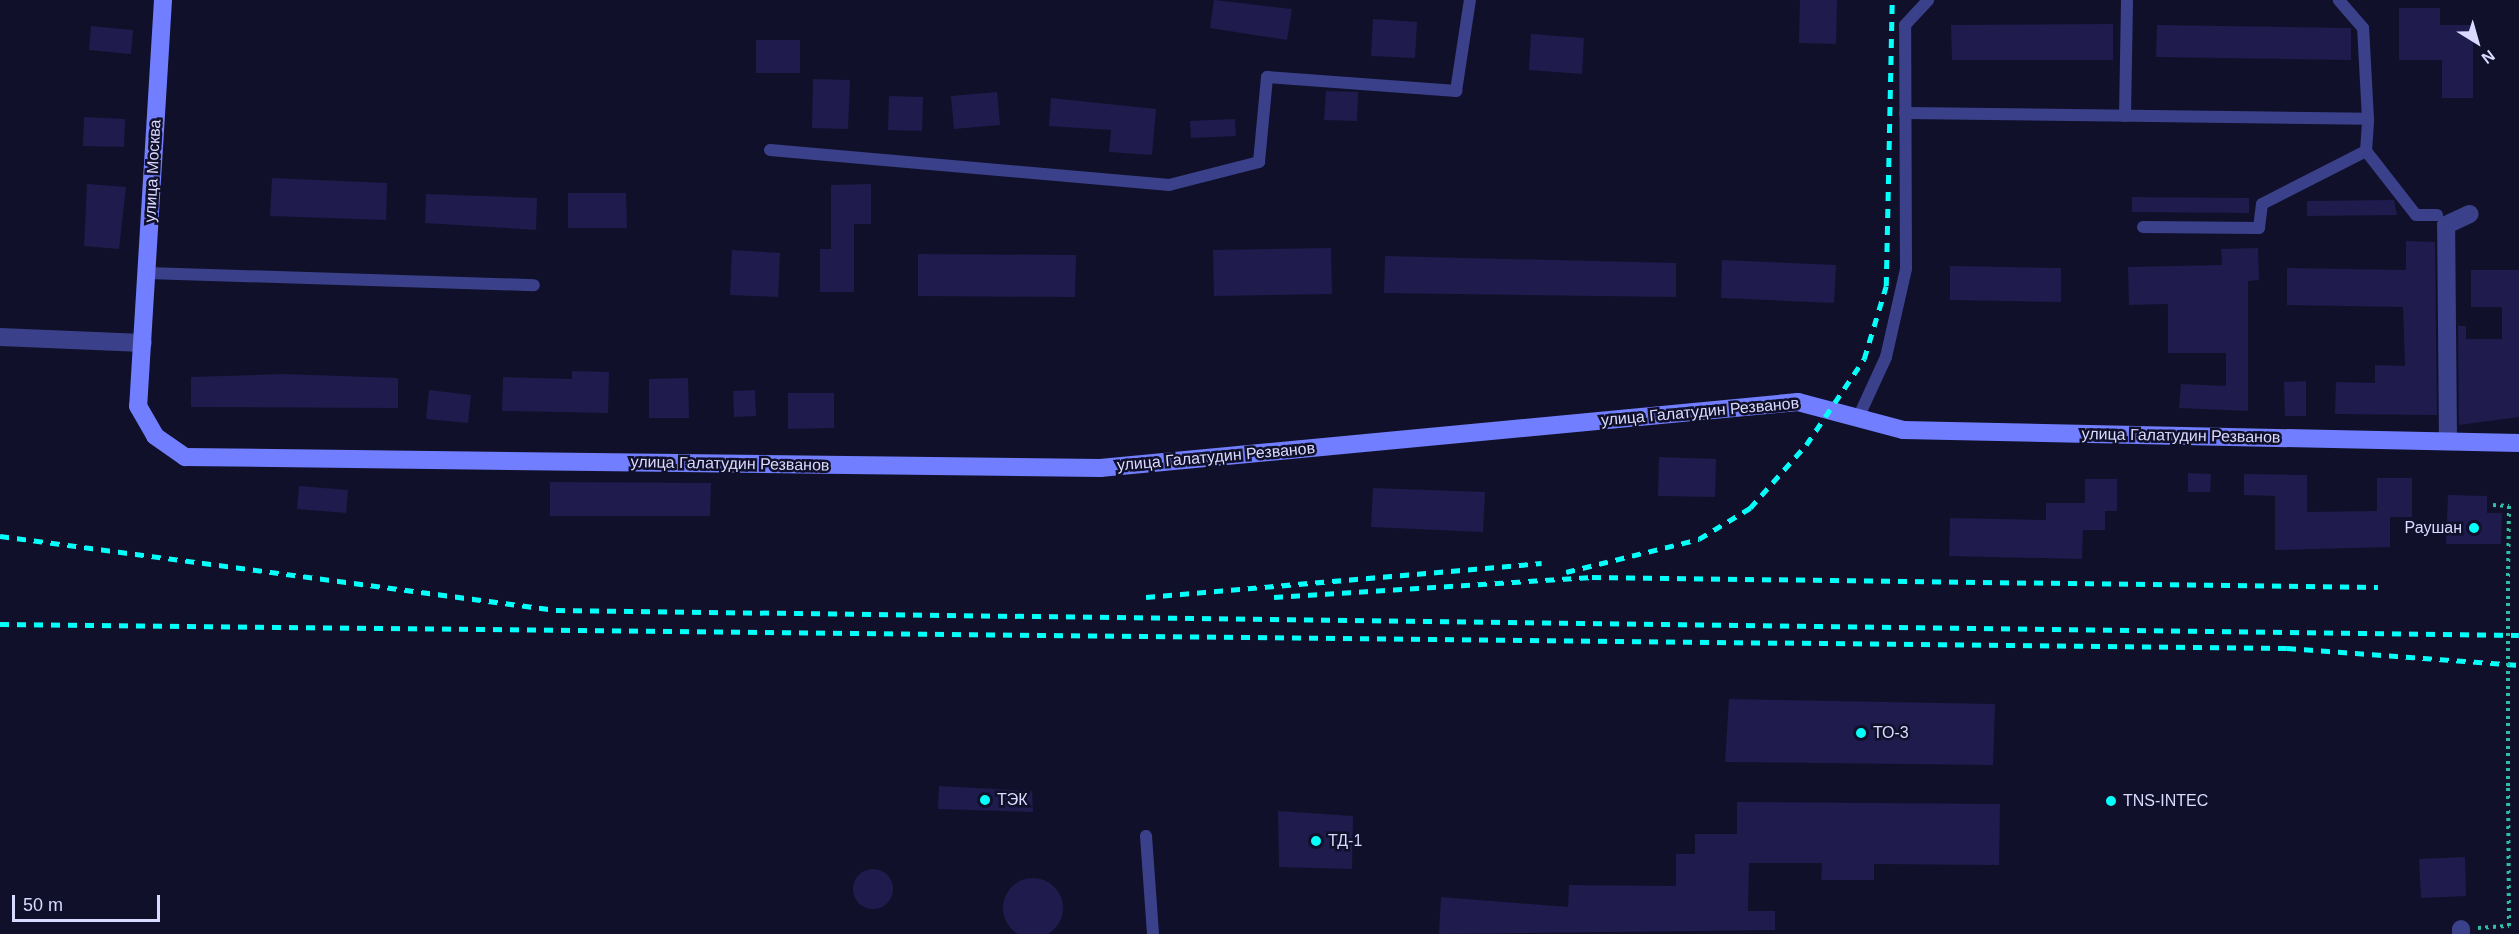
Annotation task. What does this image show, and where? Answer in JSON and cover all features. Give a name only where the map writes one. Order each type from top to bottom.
[{"type":"street","name":"улица Москва","points":[[143,343],[163,0]]},
{"type":"street","points":[[2448,441],[2446,225],[2469,214]]},
{"type":"street","points":[[0,337],[143,343]]},
{"type":"street","name":"улица Галатудин Резванов","points":[[143,343],[138,406],[155,436],[185,457],[1100,468],[1798,402],[1903,430],[2519,443]]},
{"type":"lane","points":[[770,150],[1169,185],[1259,162],[1267,78],[1456,91],[1470,0]]},
{"type":"lane","points":[[1858,418],[1886,357],[1906,269],[1905,25],[1928,0]]},
{"type":"lane","points":[[2125,116],[2127,0]]},
{"type":"lane","points":[[2339,0],[2363,28],[2368,119],[2366,151],[2416,215],[2437,215]]},
{"type":"lane","points":[[1905,113],[2368,119]]},
{"type":"lane","points":[[2143,227],[2259,228],[2262,204],[2366,151]]},
{"type":"lane","points":[[147,273],[534,285]]},
{"type":"lane","points":[[1146,836],[1153,934]]},
{"type":"path","points":[[2461,932],[2509,926],[2509,506],[2493,505]]},
{"type":"building","points":[[1214,0],[1292,9],[1287,40],[1210,28]]},
{"type":"building","points":[[1800,0],[1837,0],[1836,44],[1799,43]]},
{"type":"building","points":[[2399,8],[2440,8],[2440,25],[2473,25],[2473,98],[2442,98],[2442,60],[2399,60]]},
{"type":"building","points":[[1373,19],[1417,22],[1415,58],[1371,56]]},
{"type":"building","points":[[2113,24],[2113,60],[1952,60],[1951,25]]},
{"type":"building","points":[[2157,25],[2351,28],[2351,60],[2156,57]]},
{"type":"building","points":[[91,26],[133,30],[131,54],[89,50]]},
{"type":"building","points":[[1531,34],[1584,38],[1582,74],[1529,70]]},
{"type":"building","points":[[756,40],[800,40],[800,73],[756,73]]},
{"type":"building","points":[[813,79],[850,80],[848,129],[812,128]]},
{"type":"building","points":[[1326,91],[1358,92],[1357,121],[1324,120]]},
{"type":"building","points":[[997,92],[1000,125],[954,129],[951,96]]},
{"type":"building","points":[[889,96],[923,97],[922,131],[888,130]]},
{"type":"building","points":[[1051,98],[1156,109],[1152,155],[1109,152],[1111,130],[1049,126]]},
{"type":"building","points":[[84,117],[125,119],[124,147],[83,146]]},
{"type":"building","points":[[1235,119],[1236,136],[1191,138],[1190,121]]},
{"type":"building","points":[[272,178],[387,183],[386,220],[270,216]]},
{"type":"building","points":[[87,184],[126,187],[119,249],[84,246]]},
{"type":"building","points":[[871,184],[871,224],[854,224],[854,292],[820,292],[820,249],[831,249],[831,185]]},
{"type":"building","points":[[568,193],[626,193],[627,228],[568,228]]},
{"type":"building","points":[[426,194],[537,198],[536,230],[425,223]]},
{"type":"building","points":[[2132,197],[2249,198],[2249,213],[2132,212]]},
{"type":"building","points":[[2394,200],[2397,215],[2307,216],[2307,201]]},
{"type":"building","points":[[2406,241],[2435,242],[2437,415],[2335,414],[2336,382],[2375,383],[2375,365],[2405,366],[2403,307],[2287,305],[2287,268],[2406,270]]},
{"type":"building","points":[[1331,248],[1332,294],[1214,296],[1213,250]]},
{"type":"building","points":[[2258,248],[2259,280],[2248,281],[2248,411],[2179,408],[2181,384],[2226,386],[2226,353],[2168,353],[2168,304],[2129,305],[2128,267],[2222,265],[2221,249]]},
{"type":"building","points":[[732,250],[780,253],[778,297],[730,295]]},
{"type":"building","points":[[918,254],[1076,255],[1075,297],[918,296]]},
{"type":"building","points":[[1385,256],[1676,263],[1676,297],[1384,293]]},
{"type":"building","points":[[1722,260],[1836,265],[1834,303],[1721,298]]},
{"type":"building","points":[[1950,266],[2061,268],[2061,302],[1950,300]]},
{"type":"building","points":[[2471,270],[2519,270],[2519,417],[2459,425],[2458,326],[2466,326],[2466,339],[2502,339],[2502,307],[2471,307]]},
{"type":"building","points":[[572,371],[609,372],[608,413],[502,411],[503,377],[572,379]]},
{"type":"building","points":[[283,374],[398,378],[398,408],[191,407],[191,377]]},
{"type":"building","points":[[688,378],[689,418],[649,418],[649,379]]},
{"type":"building","points":[[2306,381],[2306,416],[2285,416],[2284,382]]},
{"type":"building","points":[[429,390],[471,395],[468,423],[426,419]]},
{"type":"building","points":[[755,390],[756,416],[734,417],[733,391]]},
{"type":"building","points":[[788,393],[834,393],[834,428],[788,429]]},
{"type":"building","points":[[1659,457],[1716,459],[1715,497],[1658,496]]},
{"type":"building","points":[[2188,473],[2211,474],[2210,492],[2188,492]]},
{"type":"building","points":[[2244,474],[2307,475],[2307,512],[2377,511],[2377,478],[2412,478],[2412,517],[2390,517],[2390,547],[2275,550],[2275,496],[2244,495]]},
{"type":"building","points":[[2085,479],[2117,479],[2117,511],[2105,511],[2105,530],[2083,530],[2082,559],[1949,556],[1950,518],[2046,520],[2046,503],[2085,503]]},
{"type":"building","points":[[550,482],[711,483],[710,516],[550,516]]},
{"type":"building","points":[[299,486],[348,490],[346,513],[297,509]]},
{"type":"building","points":[[1373,488],[1485,492],[1483,532],[1371,527]]},
{"type":"building","name":"Раушан","points":[[2448,495],[2487,496],[2487,513],[2502,513],[2501,544],[2446,544]]},
{"type":"building","name":"ТО-3","points":[[1729,699],[1995,704],[1993,765],[1725,762]]},
{"type":"building","name":"ТЭК","points":[[939,786],[1032,791],[1033,812],[938,809]]},
{"type":"building","points":[[1737,802],[2000,804],[1999,865],[1874,864],[1874,880],[1821,880],[1822,863],[1749,863],[1748,911],[1775,911],[1775,930],[1439,934],[1441,897],[1568,907],[1569,885],[1676,886],[1676,854],[1695,854],[1695,834],[1737,834]]},
{"type":"building","name":"ТД-1","points":[[1278,811],[1353,816],[1352,869],[1279,867]]},
{"type":"building","points":[[2465,857],[2466,896],[2421,898],[2419,859]]},
{"type":"building","points":[[873,869],[881,870],[887,875],[892,881],[892,897],[887,903],[881,908],[873,909],[865,908],[859,903],[854,897],[853,889],[854,881],[859,875],[865,870]]},
{"type":"building","points":[[1033,878],[1050,883],[1058,891],[1063,908],[1058,925],[1050,933],[1033,938],[1016,933],[1008,925],[1003,908],[1008,891],[1016,883]]},
{"type":"railway","points":[[1566,572],[1699,539],[1750,508],[1806,445],[1864,359],[1886,286],[1892,0]]},
{"type":"railway","points":[[0,536],[556,610],[2519,635]]},
{"type":"railway","points":[[1146,597],[1542,563]]},
{"type":"railway","points":[[1274,597],[1592,577],[2378,587]]},
{"type":"railway","points":[[0,624],[2287,648],[2519,665]]},
{"type":"place","name":"Раушан","points":[[2474,528]]},
{"type":"place","name":"ТО-3","points":[[1861,733]]},
{"type":"place","name":"ТЭК","points":[[985,800]]},
{"type":"place","name":"TNS-INTEC","points":[[2111,801]]},
{"type":"place","name":"ТД-1","points":[[1316,841]]}]
